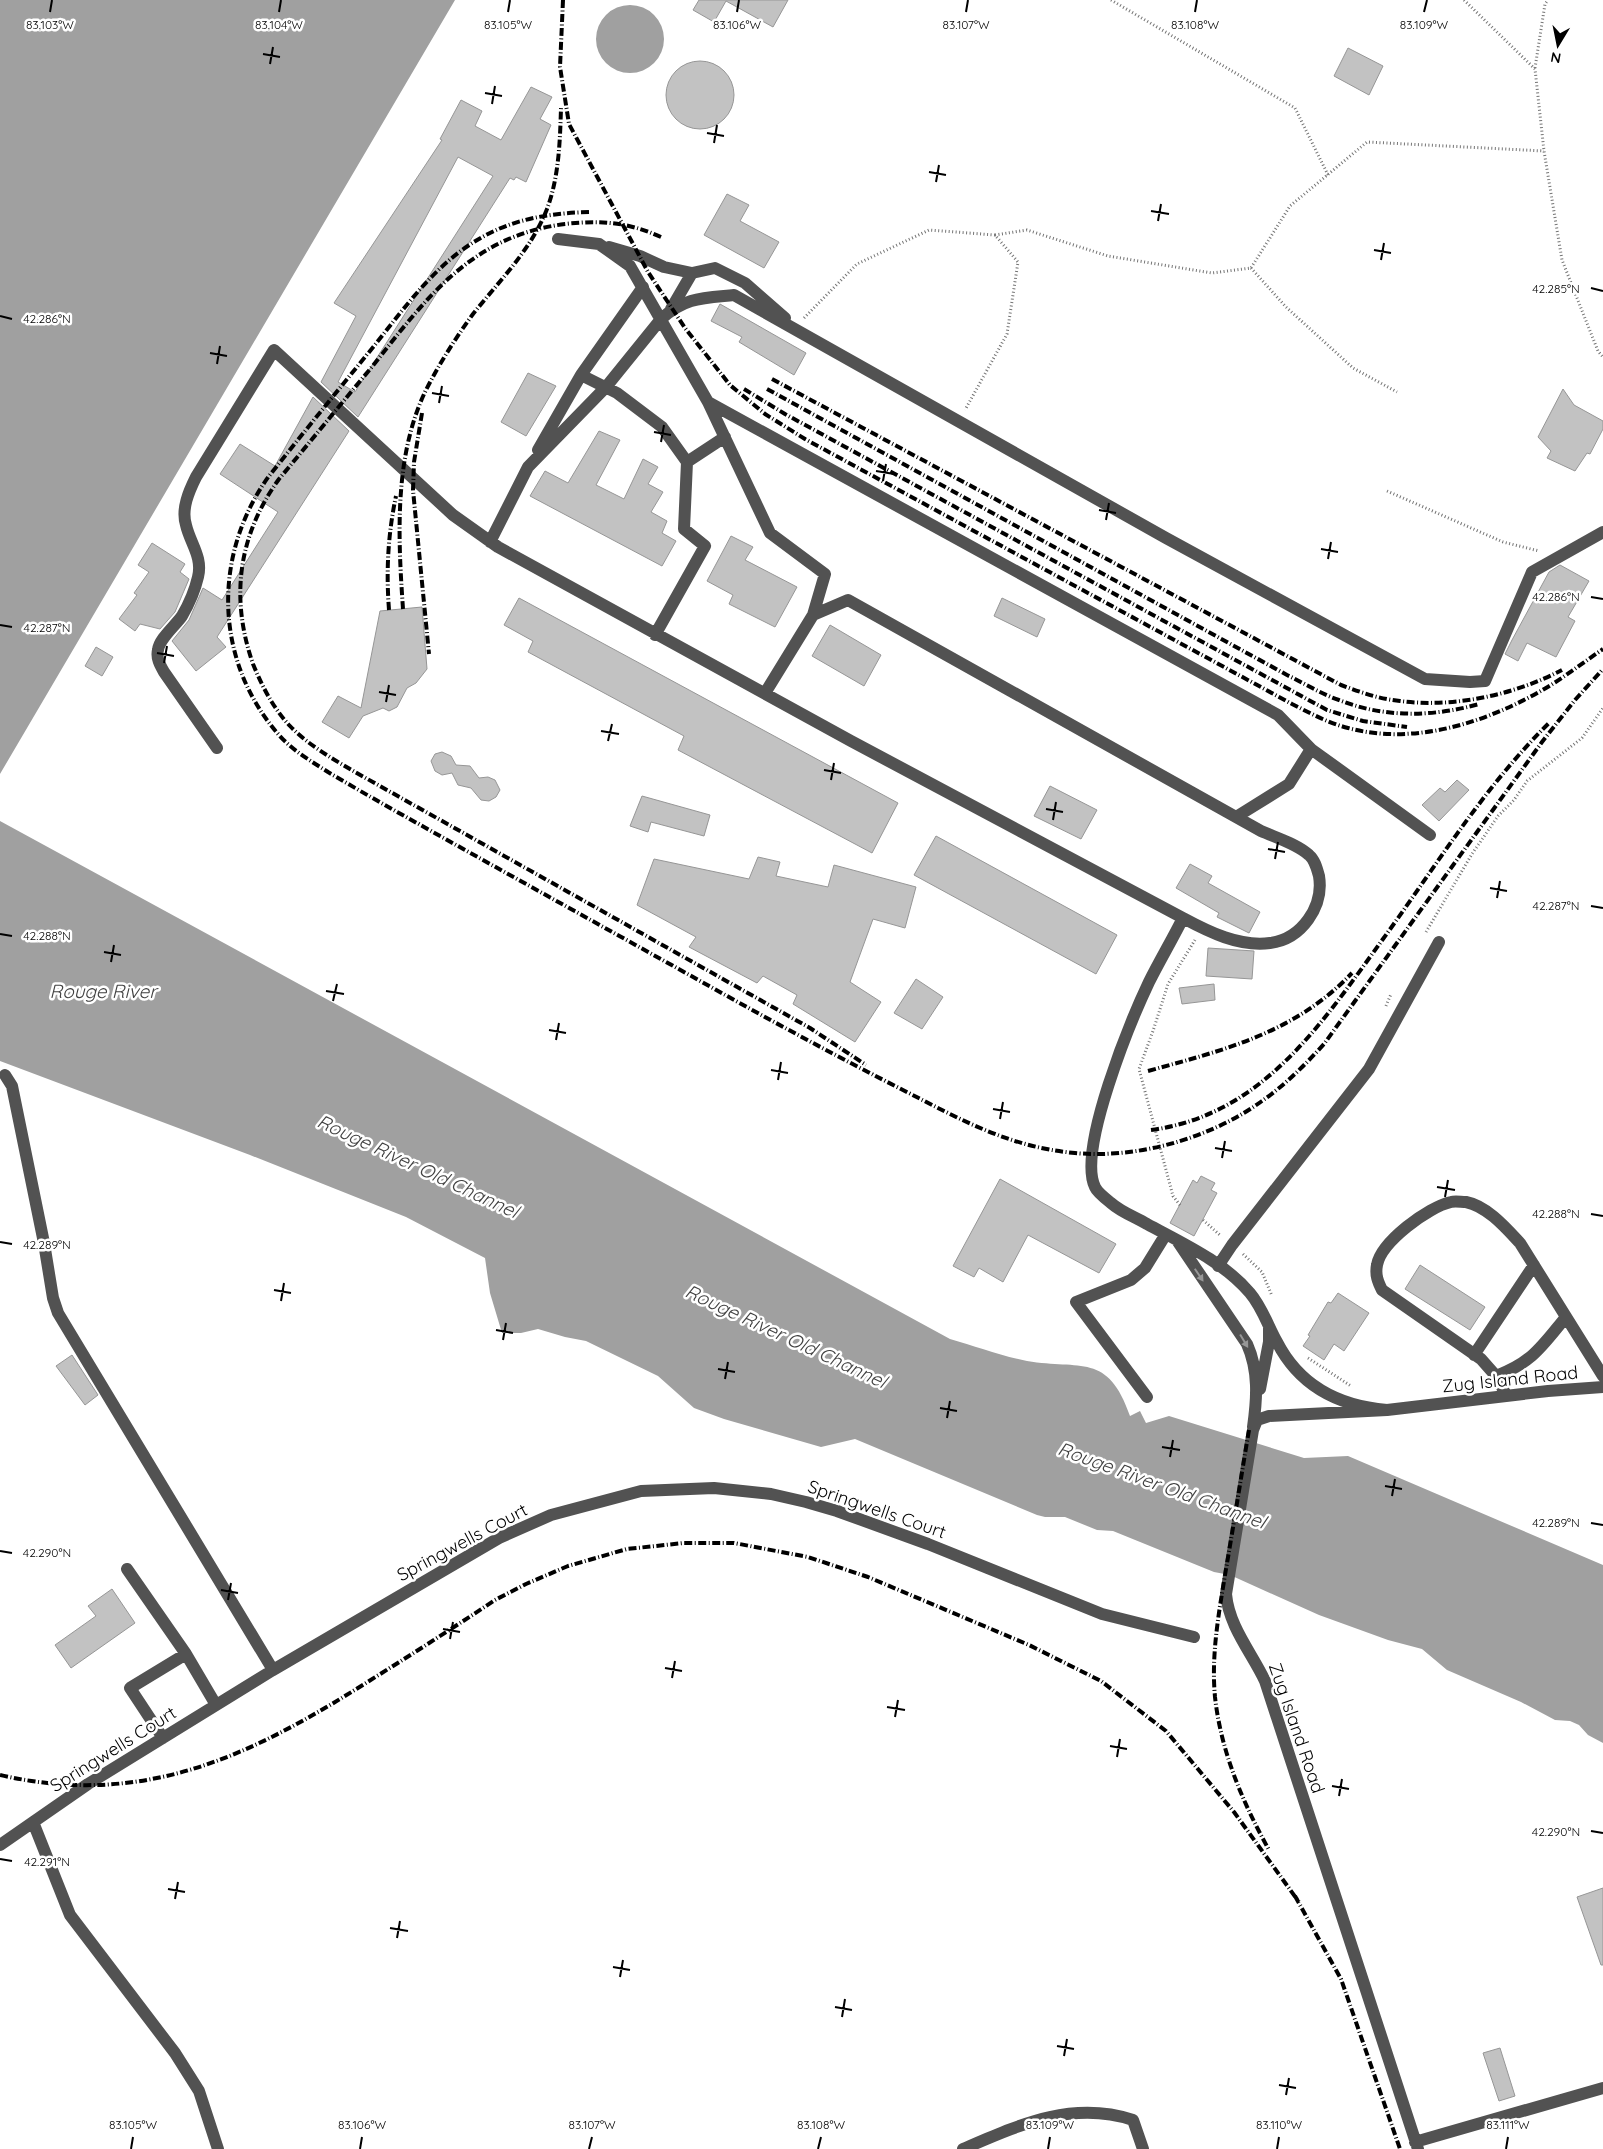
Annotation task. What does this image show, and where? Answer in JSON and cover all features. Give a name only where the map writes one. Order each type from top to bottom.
[{"type":"street","points":[[558,239],[599,244],[640,256],[664,267],[692,273],[715,268],[744,283],[807,336]]},
{"type":"street","points":[[599,244],[630,266],[708,402],[770,533],[825,574],[813,615],[765,693]]},
{"type":"street","points":[[528,467],[606,387],[671,309],[692,273]]},
{"type":"street","points":[[490,542],[528,467],[581,375],[642,287]]},
{"type":"street","points":[[671,309],[695,298],[734,295],[1166,538],[1425,679],[1470,682],[1486,680],[1532,572],[1603,532]]},
{"type":"street","points":[[217,748],[164,672],[158,659],[158,648],[162,639],[172,630],[182,614],[193,593],[199,574],[199,556],[185,525],[187,495],[196,477],[274,350],[453,515],[490,542],[851,742],[1200,927],[1223,937],[1271,943],[1287,937],[1305,925],[1315,909],[1321,887],[1317,868],[1310,856],[1236,817],[848,600],[813,615]]},
{"type":"street","points":[[581,375],[617,393],[662,427],[687,462],[684,529],[705,546],[655,635]]},
{"type":"street","points":[[708,402],[1278,715],[1311,749],[1430,835]]},
{"type":"street","points":[[687,462],[725,437]]},
{"type":"street","points":[[1236,817],[1288,784],[1311,749]]},
{"type":"street","points":[[1183,918],[1149,982],[1130,1029],[1096,1129],[1090,1166],[1095,1188],[1112,1204],[1218,1266],[1250,1292],[1262,1310],[1280,1348],[1313,1386],[1338,1400],[1352,1405],[1387,1410]]},
{"type":"street","points":[[1218,1266],[1232,1245],[1369,1069],[1439,942]]},
{"type":"street","points":[[5,1074],[12,1086],[44,1243],[53,1298],[58,1313],[273,1670]]},
{"type":"street","points":[[1506,1396],[1496,1376],[1474,1354],[1382,1290],[1376,1279],[1377,1264],[1385,1249],[1404,1230],[1439,1206],[1452,1202],[1468,1203],[1486,1212],[1504,1226],[1520,1243],[1603,1376]]},
{"type":"street","points":[[1171,1237],[1247,1344],[1256,1378],[1255,1416]]},
{"type":"street","points":[[1147,1397],[1076,1302],[1131,1280],[1145,1268],[1171,1237]]},
{"type":"street","points":[[1474,1354],[1534,1265]]},
{"type":"street","points":[[1496,1376],[1517,1368],[1527,1361],[1566,1317]]},
{"type":"street","points":[[1252,1430],[1266,1365],[1269,1325]]},
{"type":"street","name":"Zug Island Road","points":[[1417,2145],[1266,1681],[1230,1618],[1226,1594],[1252,1430],[1257,1420],[1264,1417],[1387,1410],[1572,1388],[1603,1387]]},
{"type":"street","name":"Springwells Court","points":[[0,1846],[88,1784],[273,1670],[499,1538],[551,1515],[641,1491],[714,1488],[771,1494],[837,1511],[928,1544],[1102,1614],[1194,1637]]},
{"type":"street","points":[[127,1569],[186,1654],[216,1705]]},
{"type":"street","points":[[163,1738],[130,1688],[186,1654]]},
{"type":"street","points":[[34,1822],[70,1914],[175,2052],[200,2091],[218,2149]]},
{"type":"street","points":[[1417,2145],[1603,2088]]},
{"type":"street","points":[[963,2149],[1018,2126],[1052,2115],[1108,2112],[1133,2120],[1143,2149]]},
{"type":"path","points":[[1111,0],[1295,108],[1328,175]]},
{"type":"path","points":[[1464,0],[1535,69]]},
{"type":"path","points":[[1548,0],[1535,69],[1544,151],[1562,260],[1598,351],[1603,357]]},
{"type":"path","points":[[1251,268],[1290,206],[1367,142],[1544,151]]},
{"type":"path","points":[[796,327],[857,264],[929,230],[995,235],[1027,230],[1108,256],[1212,273],[1251,268]]},
{"type":"path","points":[[959,422],[1007,334],[1018,262],[995,235]]},
{"type":"path","points":[[1251,268],[1286,307],[1353,368],[1398,392]]},
{"type":"path","points":[[1387,491],[1503,542],[1561,556]]},
{"type":"path","points":[[1180,1206],[1173,1196],[1139,1069],[1154,1032],[1168,984],[1192,946],[1200,927]]},
{"type":"path","points":[[1203,1220],[1252,1261],[1262,1272],[1274,1302]]},
{"type":"path","points":[[1304,1355],[1358,1391]]},
{"type":"water","points":[[0,0],[455,0],[0,774]]},
{"type":"water","points":[[623,5],[637,5],[649,10],[659,20],[664,32],[664,46],[659,58],[649,68],[637,73],[623,73],[611,68],[601,58],[596,46],[596,32],[601,20],[611,10]]},
{"type":"water","name":"Rouge River","points":[[0,821],[950,1339],[1027,1361],[1078,1365],[1102,1373],[1112,1382],[1130,1416],[1140,1411],[1146,1423],[1169,1416],[1304,1458],[1348,1456],[1603,1565],[1603,1743],[1588,1735],[1579,1725],[1570,1721],[1555,1720],[1521,1702],[1447,1670],[1422,1649],[1388,1640],[1319,1615],[1230,1575],[1214,1572],[1113,1531],[1097,1530],[1065,1517],[1037,1515],[855,1439],[821,1447],[724,1419],[694,1408],[658,1376],[586,1341],[538,1329],[521,1333],[502,1333],[490,1293],[485,1258],[406,1217],[250,1155],[0,1061]]},
{"type":"building","points":[[699,0],[788,0],[773,27],[726,1],[714,22],[693,10]]},
{"type":"building","points":[[1348,48],[1383,66],[1369,95],[1334,76]]},
{"type":"building","points":[[693,61],[707,61],[719,66],[729,76],[734,88],[734,102],[729,114],[719,124],[707,129],[693,129],[681,124],[671,114],[666,102],[666,88],[671,76],[681,66]]},
{"type":"building","points":[[531,87],[552,97],[540,119],[551,125],[526,182],[516,177],[514,180],[510,178],[358,417],[321,382],[356,316],[334,303],[442,140],[440,139],[461,100],[482,111],[475,126],[501,140]],"holes":[[[458,157],[493,176],[355,392],[338,382]]]},
{"type":"building","points":[[727,194],[749,205],[740,221],[779,242],[764,268],[704,235]]},
{"type":"building","points":[[720,304],[806,353],[794,375],[739,342],[742,337],[711,321]]},
{"type":"building","points":[[528,373],[556,386],[526,436],[501,422]]},
{"type":"building","points":[[1563,389],[1574,405],[1603,421],[1603,429],[1590,454],[1587,453],[1575,471],[1547,458],[1551,451],[1538,437]]},
{"type":"building","points":[[313,397],[349,431],[217,637],[226,647],[196,671],[172,641],[189,620],[203,588],[222,600],[278,512],[220,474],[240,444],[275,466]]},
{"type":"building","points":[[599,431],[620,440],[596,485],[624,499],[643,459],[658,467],[648,484],[663,492],[651,512],[667,521],[662,533],[676,541],[662,566],[530,496],[545,471],[568,483]]},
{"type":"building","points":[[731,536],[753,547],[745,560],[797,587],[775,627],[729,604],[733,595],[707,581]]},
{"type":"building","points":[[152,543],[185,564],[180,572],[189,579],[175,612],[160,629],[140,624],[135,631],[119,619],[137,595],[134,593],[149,572],[138,565]]},
{"type":"building","points":[[1560,565],[1589,581],[1568,617],[1575,621],[1556,657],[1527,643],[1518,661],[1505,654],[1549,572]]},
{"type":"building","points":[[519,598],[898,803],[872,853],[678,750],[684,736],[528,652],[533,641],[504,625]]},
{"type":"building","points":[[1002,598],[1045,619],[1037,637],[994,616]]},
{"type":"building","points":[[422,607],[427,669],[416,683],[407,688],[397,707],[389,711],[383,708],[363,716],[349,738],[322,722],[338,696],[361,708],[380,611]]},
{"type":"building","points":[[830,625],[881,655],[864,686],[812,656]]},
{"type":"building","points":[[96,647],[113,657],[102,676],[85,666]]},
{"type":"building","points":[[442,752],[451,756],[456,765],[470,766],[479,778],[488,777],[495,780],[500,790],[496,797],[489,801],[481,800],[471,788],[458,785],[452,773],[442,775],[435,771],[431,761],[435,754]]},
{"type":"building","points":[[1457,780],[1469,790],[1439,821],[1422,805],[1440,788],[1445,792]]},
{"type":"building","points":[[1050,786],[1097,810],[1081,839],[1034,816]]},
{"type":"building","points":[[642,796],[710,815],[704,836],[651,822],[648,832],[630,826]]},
{"type":"building","points":[[936,836],[1117,935],[1096,974],[914,875]]},
{"type":"building","points":[[758,857],[780,862],[776,876],[828,887],[834,865],[916,887],[905,928],[873,919],[850,982],[881,1002],[855,1042],[793,1004],[797,995],[763,976],[757,983],[689,947],[696,937],[637,905],[654,859],[749,879]]},
{"type":"building","points":[[1190,864],[1212,876],[1208,883],[1260,912],[1249,933],[1217,917],[1219,913],[1176,888]]},
{"type":"building","points":[[1208,948],[1254,951],[1252,979],[1206,976]]},
{"type":"building","points":[[916,979],[943,997],[922,1029],[894,1013]]},
{"type":"building","points":[[1214,984],[1215,1000],[1182,1004],[1179,988]]},
{"type":"building","points":[[1201,1176],[1215,1183],[1211,1190],[1217,1193],[1194,1236],[1170,1223],[1193,1180],[1197,1183]]},
{"type":"building","points":[[1000,1179],[1116,1244],[1099,1273],[1028,1235],[1003,1282],[979,1268],[974,1277],[953,1266]]},
{"type":"building","points":[[1420,1265],[1485,1307],[1470,1330],[1405,1289]]},
{"type":"building","points":[[1338,1293],[1369,1313],[1344,1351],[1334,1344],[1324,1360],[1303,1346],[1328,1302],[1331,1303]]},
{"type":"building","points":[[72,1355],[98,1395],[85,1405],[56,1366]]},
{"type":"building","points":[[112,1589],[135,1623],[71,1668],[55,1645],[96,1616],[88,1606]]},
{"type":"building","points":[[1603,1888],[1603,1965],[1601,1965],[1577,1897]]},
{"type":"building","points":[[1500,2048],[1515,2096],[1499,2101],[1483,2053]]},
{"type":"railway","points":[[563,0],[560,67],[569,124],[648,272],[685,328],[730,385],[765,414],[805,439],[1292,704],[1326,721],[1348,728],[1373,733],[1399,734],[1450,728],[1476,720],[1500,711],[1546,688],[1603,649]]},
{"type":"railway","points":[[403,609],[400,554],[400,498],[403,471],[415,417],[425,392],[454,342],[473,314],[524,251],[540,224],[547,209],[554,184],[561,108]]},
{"type":"railway","points":[[589,212],[549,215],[511,224],[486,235],[453,257],[411,299],[269,476],[250,507],[237,539],[230,573],[228,607],[232,641],[242,674],[258,706],[284,741],[328,772],[776,1023],[964,1121],[1006,1138],[1051,1150],[1099,1154],[1124,1153],[1173,1143],[1197,1135],[1220,1126],[1262,1101],[1295,1074],[1324,1044],[1542,742],[1575,700],[1603,669]]},
{"type":"railway","points":[[661,237],[637,228],[603,222],[565,224],[532,231],[502,242],[476,257],[432,295],[279,479],[265,501],[254,523],[242,568],[240,591],[246,639],[256,672],[273,704],[290,726],[321,751],[355,772],[810,1028],[866,1065]]},
{"type":"railway","points":[[772,379],[1341,685],[1392,700],[1441,703],[1483,698],[1504,693],[1562,670]]},
{"type":"railway","points":[[744,389],[785,414],[1327,710],[1363,721],[1407,727]]},
{"type":"railway","points":[[767,389],[1332,698],[1373,710],[1409,714],[1444,711],[1479,704]]},
{"type":"railway","points":[[422,413],[414,462],[413,490],[429,654]]},
{"type":"railway","points":[[389,610],[388,553],[396,496]]},
{"type":"railway","points":[[1151,1130],[1191,1121],[1226,1106],[1258,1085],[1286,1060],[1337,1002],[1503,773],[1549,723]]},
{"type":"railway","points":[[1148,1071],[1231,1047],[1282,1025],[1307,1011],[1330,994],[1352,973]]},
{"type":"railway","points":[[1249,1430],[1218,1617],[1214,1681],[1222,1738],[1234,1776],[1250,1814],[1269,1850]]},
{"type":"railway","points":[[0,1775],[54,1784],[104,1785],[152,1779],[199,1767],[244,1750],[288,1729],[377,1676],[495,1600],[568,1566],[627,1549],[684,1543],[734,1543],[808,1557],[868,1577],[1029,1645],[1101,1681],[1166,1731],[1234,1812],[1299,1902]]},
{"type":"railway","points":[[1295,1896],[1341,1979],[1400,2149]]},
{"type":"water label","name":"Rouge River Old Channel","points":[[418,1166]]},
{"type":"water label","name":"Rouge River Old Channel","points":[[786,1336]]},
{"type":"water label","name":"Rouge River Old Channel","points":[[1162,1485]]}]
